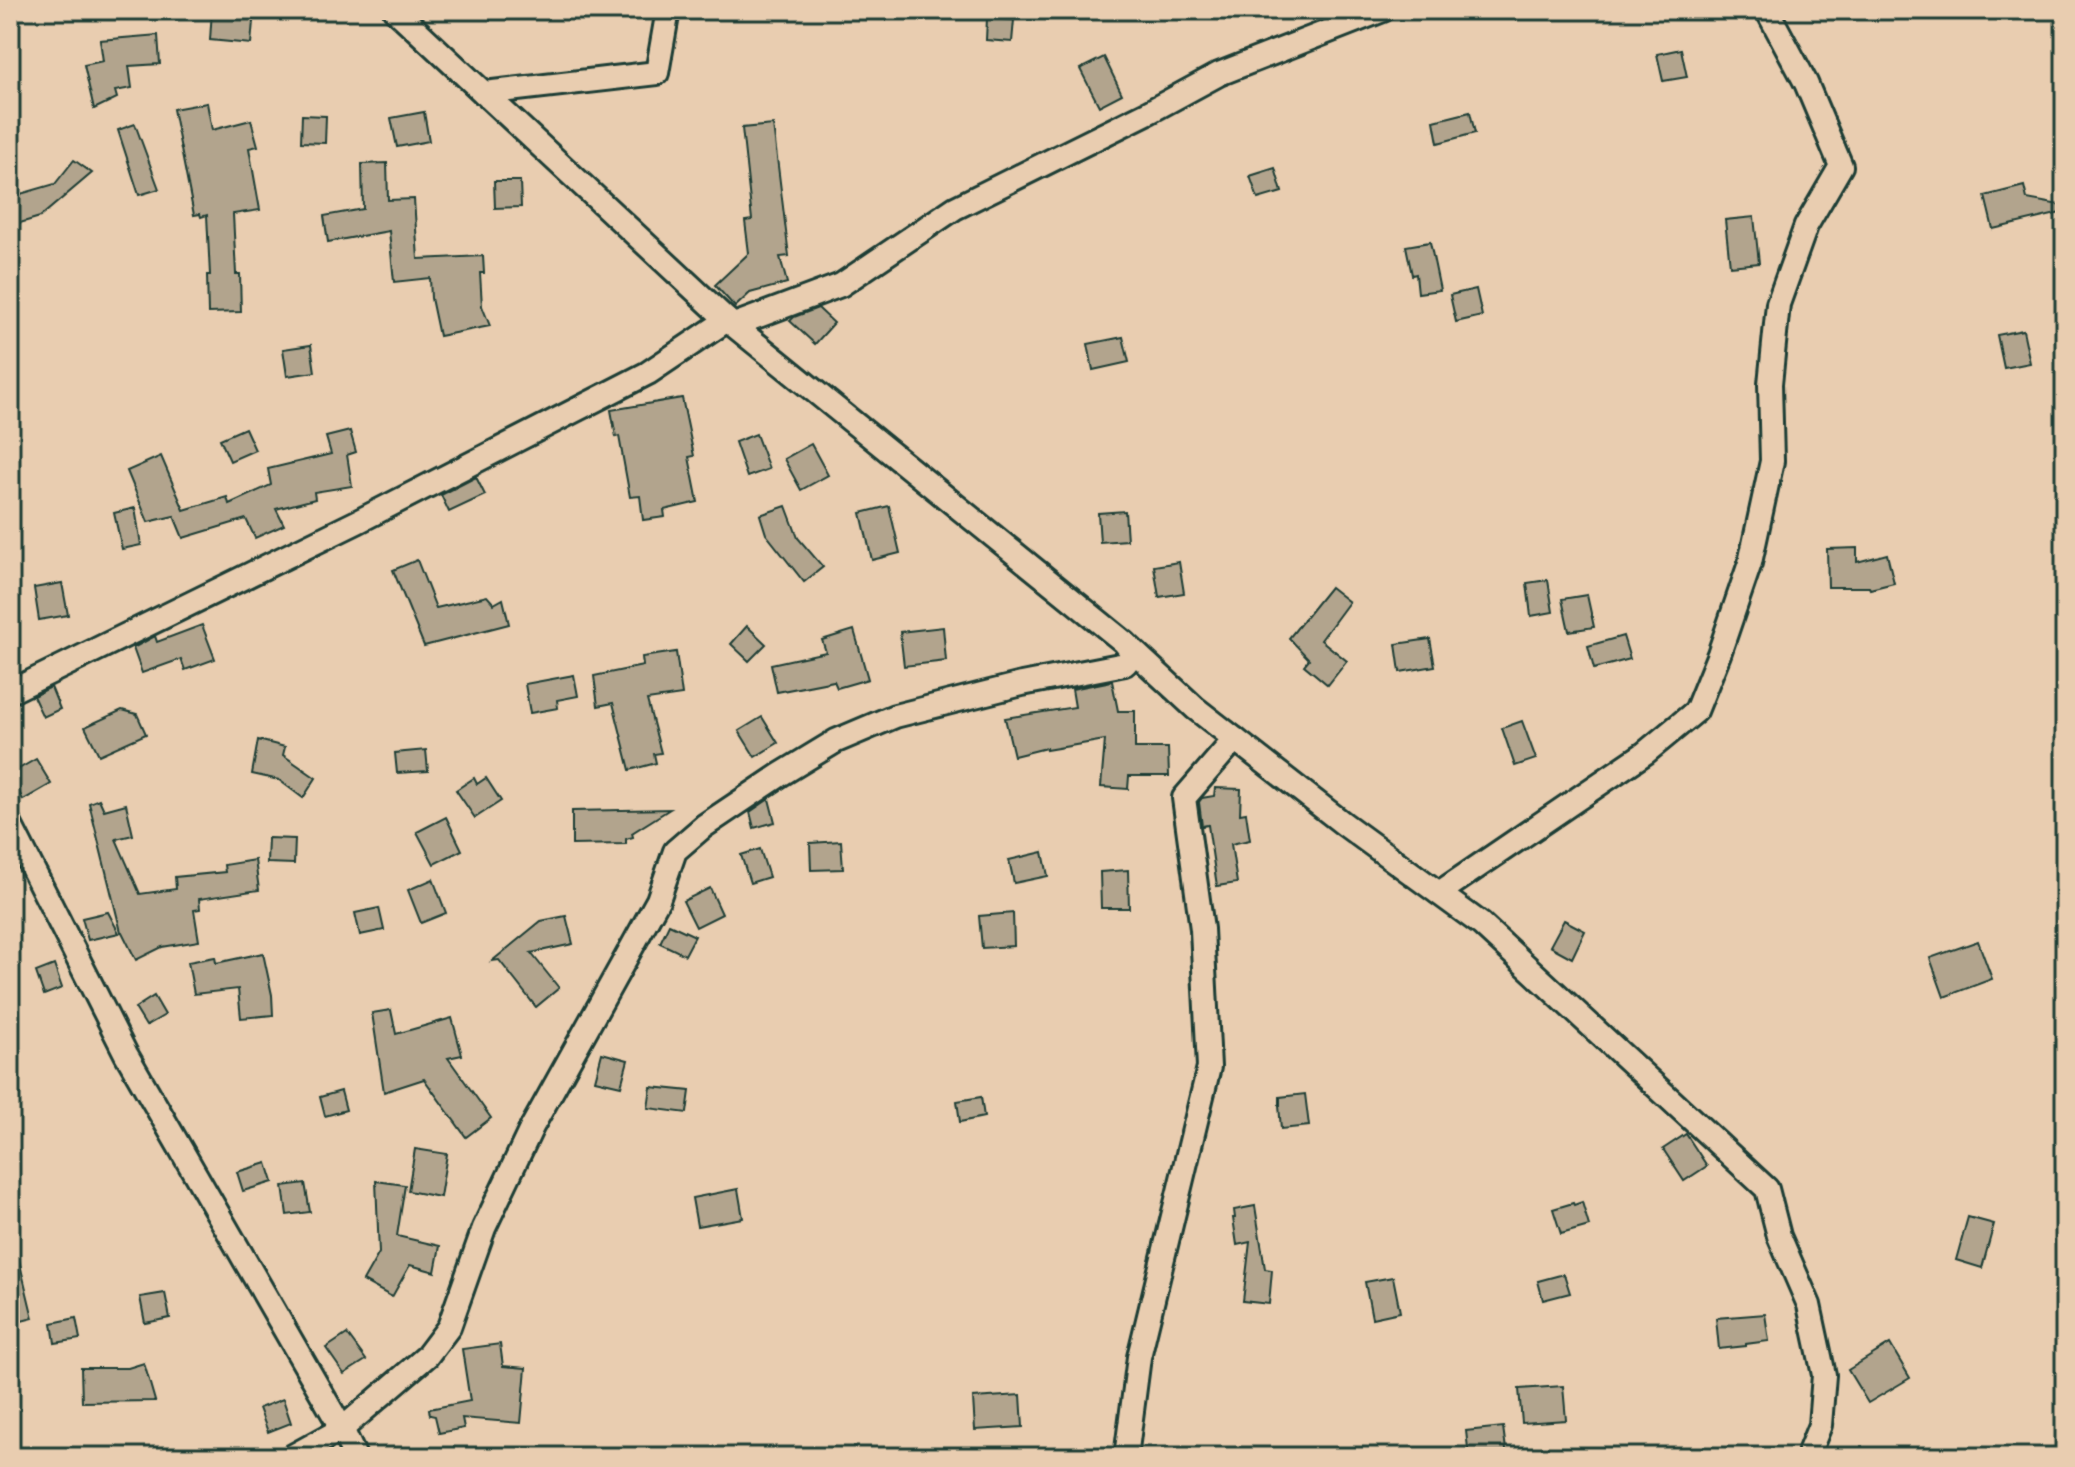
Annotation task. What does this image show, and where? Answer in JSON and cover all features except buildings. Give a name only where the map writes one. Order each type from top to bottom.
[{"type":"street","points":[[395,10],[731,323],[1124,642],[1195,708],[1344,824],[1481,924],[1767,1189],[1779,1236],[1809,1305],[1824,1375],[1820,1425],[1810,1450],[1811,1457]]},
{"type":"street","points":[[484,93],[657,73],[668,10]]},
{"type":"street","points":[[10,692],[357,522],[648,373],[731,323],[841,285],[955,208],[1219,74],[1383,10]]},
{"type":"street","points":[[1439,893],[1645,753],[1696,711],[1719,654],[1750,563],[1772,461],[1770,384],[1778,304],[1806,226],[1841,166],[1806,83],[1767,10]]},
{"type":"street","points":[[291,1457],[342,1429],[427,1356],[449,1327],[484,1228],[532,1127],[658,900],[675,851],[704,826],[836,741],[895,716],[1022,684],[1125,664],[1131,657],[1124,642]]},
{"type":"street","points":[[1126,1457],[1139,1357],[1209,1067],[1202,929],[1184,798],[1235,739]]},
{"type":"street","points":[[10,824],[126,1054],[342,1429],[355,1457]]}]
